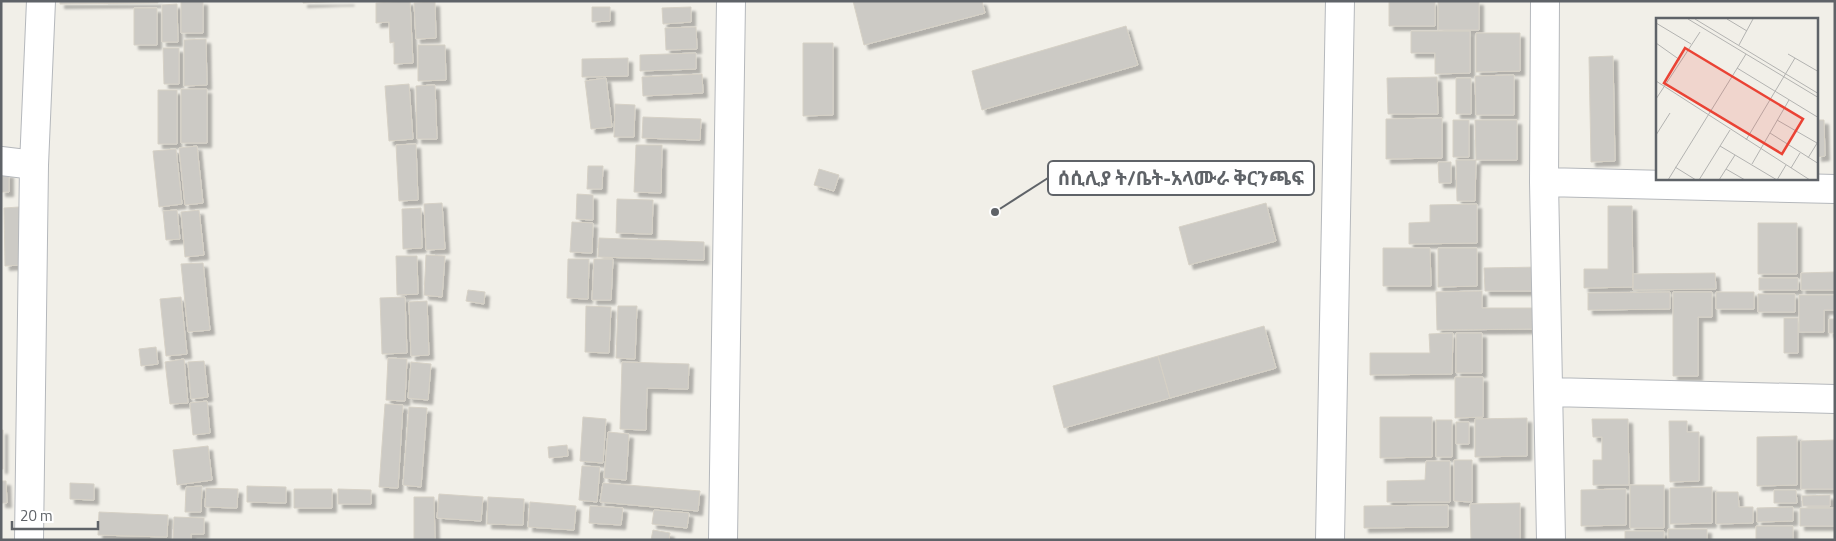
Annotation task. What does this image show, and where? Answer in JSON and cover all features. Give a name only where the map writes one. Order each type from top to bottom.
[{"type":"street","points":[[29,540],[34,165],[41,1]]},
{"type":"street","points":[[723,540],[731,1]]},
{"type":"street","points":[[1330,540],[1340,1]]},
{"type":"street","points":[[1544,1],[1544,182],[1552,540]]},
{"type":"street","points":[[1,161],[34,165]]},
{"type":"street","points":[[1544,182],[1835,189]]},
{"type":"street","points":[[1550,392],[1835,399]]},
{"type":"building","points":[[60,1],[158,1],[158,3],[60,4]]},
{"type":"building","points":[[181,1],[203,1],[203,33],[181,33]]},
{"type":"building","points":[[303,1],[350,1],[303,3]]},
{"type":"building","points":[[410,1],[413,63],[394,64],[394,42],[390,43],[389,22],[376,23],[376,3]]},
{"type":"building","points":[[853,1],[982,1],[985,13],[864,45]]},
{"type":"building","points":[[1389,1],[1435,1],[1435,26],[1389,26]]},
{"type":"building","points":[[1438,1],[1479,1],[1479,30],[1438,30]]},
{"type":"building","points":[[435,2],[436,38],[416,39],[414,3]]},
{"type":"building","points":[[177,4],[178,42],[162,42],[162,5]]},
{"type":"building","points":[[592,7],[610,7],[610,21],[592,22]]},
{"type":"building","points":[[691,7],[691,22],[663,24],[662,8]]},
{"type":"building","points":[[134,8],[157,8],[157,45],[134,45]]},
{"type":"building","points":[[1126,26],[1138,65],[982,110],[972,71]]},
{"type":"building","points":[[696,27],[697,49],[666,50],[665,28]]},
{"type":"building","points":[[1411,31],[1470,31],[1470,73],[1435,74],[1435,53],[1411,53]]},
{"type":"building","points":[[1476,33],[1520,33],[1520,71],[1476,72]]},
{"type":"building","points":[[206,39],[207,85],[184,86],[184,40]]},
{"type":"building","points":[[803,43],[833,43],[833,115],[803,116]]},
{"type":"building","points":[[418,45],[445,45],[446,80],[418,81]]},
{"type":"building","points":[[163,48],[179,48],[179,84],[164,84]]},
{"type":"building","points":[[696,53],[696,69],[640,71],[640,55]]},
{"type":"building","points":[[1613,56],[1615,161],[1591,162],[1589,57]]},
{"type":"building","points":[[628,58],[628,76],[582,77],[582,59]]},
{"type":"building","points":[[702,74],[703,93],[643,96],[642,77]]},
{"type":"building","points":[[1514,75],[1514,115],[1476,115],[1475,76]]},
{"type":"building","points":[[1437,77],[1438,114],[1388,114],[1387,78]]},
{"type":"building","points":[[606,78],[612,127],[591,129],[585,81]]},
{"type":"building","points":[[1456,78],[1471,78],[1471,114],[1456,114]]},
{"type":"building","points":[[409,84],[413,139],[389,141],[385,86]]},
{"type":"building","points":[[435,85],[437,139],[417,139],[416,86]]},
{"type":"building","points":[[181,89],[207,89],[207,143],[181,143]]},
{"type":"building","points":[[158,90],[177,90],[177,144],[158,144]]},
{"type":"building","points":[[615,104],[635,105],[634,137],[614,137]]},
{"type":"building","points":[[643,117],[701,119],[700,140],[642,138]]},
{"type":"building","points":[[1442,118],[1442,158],[1386,159],[1386,119]]},
{"type":"building","points":[[1453,120],[1469,120],[1469,157],[1453,157]]},
{"type":"building","points":[[1475,120],[1517,120],[1517,160],[1476,160]]},
{"type":"building","points":[[1818,120],[1824,120],[1825,156],[1818,157]]},
{"type":"building","points":[[416,144],[418,200],[399,201],[396,145]]},
{"type":"building","points":[[636,145],[662,145],[661,193],[634,192]]},
{"type":"building","points":[[197,146],[203,203],[185,205],[179,148]]},
{"type":"building","points":[[176,149],[182,204],[159,207],[153,151]]},
{"type":"building","points":[[1456,160],[1476,160],[1475,201],[1457,201]]},
{"type":"building","points":[[1438,162],[1451,162],[1451,183],[1439,183]]},
{"type":"building","points":[[588,166],[603,166],[602,189],[587,189]]},
{"type":"building","points":[[819,169],[839,175],[834,191],[814,185]]},
{"type":"building","points":[[9,173],[9,192],[1,192],[1,174]]},
{"type":"building","points":[[577,194],[593,195],[593,220],[576,219]]},
{"type":"building","points":[[617,199],[653,200],[652,234],[616,233]]},
{"type":"building","points":[[442,203],[445,249],[426,250],[424,204]]},
{"type":"building","points":[[1266,203],[1276,241],[1189,265],[1179,227]]},
{"type":"building","points":[[1477,204],[1477,243],[1409,244],[1409,223],[1430,222],[1430,205]]},
{"type":"building","points":[[1608,206],[1632,206],[1633,287],[1584,288],[1584,269],[1608,269]]},
{"type":"building","points":[[19,207],[20,265],[5,266],[4,208]]},
{"type":"building","points":[[421,208],[422,248],[403,249],[402,209]]},
{"type":"building","points":[[177,210],[180,239],[166,240],[163,211]]},
{"type":"building","points":[[199,210],[204,255],[185,257],[181,212]]},
{"type":"building","points":[[572,222],[593,223],[592,253],[570,252]]},
{"type":"building","points":[[1758,223],[1797,223],[1797,274],[1758,274]]},
{"type":"building","points":[[599,238],[704,242],[704,260],[598,257]]},
{"type":"building","points":[[1383,248],[1430,248],[1431,286],[1383,286]]},
{"type":"building","points":[[1438,248],[1477,248],[1477,286],[1438,287]]},
{"type":"building","points":[[426,255],[445,256],[442,297],[424,295]]},
{"type":"building","points":[[396,256],[417,256],[418,294],[397,295]]},
{"type":"building","points":[[568,259],[589,259],[588,299],[567,298]]},
{"type":"building","points":[[594,259],[613,259],[611,300],[592,300]]},
{"type":"building","points":[[203,263],[210,330],[188,332],[181,264]]},
{"type":"building","points":[[1540,267],[1540,291],[1485,291],[1484,268]]},
{"type":"building","points":[[1835,272],[1835,290],[1801,290],[1801,273]]},
{"type":"building","points":[[1715,273],[1716,289],[1633,290],[1633,274]]},
{"type":"building","points":[[1759,278],[1798,278],[1798,290],[1759,290]]},
{"type":"building","points":[[468,290],[485,292],[484,304],[466,301]]},
{"type":"building","points":[[1482,291],[1482,308],[1539,308],[1539,329],[1437,330],[1436,292]]},
{"type":"building","points":[[1670,292],[1670,309],[1588,310],[1588,293]]},
{"type":"building","points":[[1673,292],[1712,292],[1712,317],[1698,317],[1698,376],[1673,376]]},
{"type":"building","points":[[1716,292],[1754,292],[1754,309],[1716,309]]},
{"type":"building","points":[[1758,294],[1795,294],[1795,312],[1758,312]]},
{"type":"building","points":[[1799,295],[1835,295],[1835,310],[1824,310],[1824,332],[1799,332]]},
{"type":"building","points":[[181,297],[187,354],[166,356],[160,299]]},
{"type":"building","points":[[405,297],[407,353],[382,354],[380,298]]},
{"type":"building","points":[[427,301],[429,355],[411,356],[409,302]]},
{"type":"building","points":[[586,306],[611,307],[609,353],[585,352]]},
{"type":"building","points":[[618,306],[637,306],[635,359],[616,358]]},
{"type":"building","points":[[1784,318],[1798,318],[1798,353],[1784,353]]},
{"type":"building","points":[[1829,319],[1835,319],[1835,333],[1829,333]]},
{"type":"building","points":[[1264,326],[1276,368],[1170,398],[1158,356]]},
{"type":"building","points":[[1453,333],[1452,374],[1370,375],[1370,353],[1430,353],[1429,334]]},
{"type":"building","points":[[1456,333],[1482,333],[1482,373],[1456,373]]},
{"type":"building","points":[[156,347],[158,364],[141,366],[139,349]]},
{"type":"building","points":[[1158,356],[1170,398],[1064,428],[1053,386]]},
{"type":"building","points":[[388,358],[407,359],[405,401],[386,400]]},
{"type":"building","points":[[184,359],[188,403],[170,404],[165,362]]},
{"type":"building","points":[[204,361],[208,397],[191,399],[188,362]]},
{"type":"building","points":[[411,362],[431,364],[428,400],[408,398]]},
{"type":"building","points":[[622,362],[689,364],[688,389],[647,388],[646,430],[620,429]]},
{"type":"building","points":[[1455,377],[1483,377],[1483,417],[1455,418]]},
{"type":"building","points":[[207,401],[210,433],[193,435],[190,403]]},
{"type":"building","points":[[385,404],[403,405],[398,488],[379,487]]},
{"type":"building","points":[[409,407],[427,408],[421,487],[403,485]]},
{"type":"building","points":[[583,417],[606,419],[603,463],[580,461]]},
{"type":"building","points":[[1380,417],[1432,417],[1432,457],[1380,458]]},
{"type":"building","points":[[1527,418],[1527,456],[1475,457],[1475,419]]},
{"type":"building","points":[[1592,419],[1628,419],[1629,485],[1593,485],[1593,460],[1602,460],[1602,437],[1593,437]]},
{"type":"building","points":[[1436,420],[1452,420],[1452,457],[1436,457]]},
{"type":"building","points":[[1669,421],[1687,421],[1687,432],[1699,432],[1699,481],[1670,482]]},
{"type":"building","points":[[1456,422],[1469,422],[1469,444],[1456,444]]},
{"type":"building","points":[[1,430],[3,430],[3,469],[1,469]]},
{"type":"building","points":[[608,432],[629,434],[626,480],[604,478]]},
{"type":"building","points":[[1797,436],[1797,485],[1757,486],[1757,437]]},
{"type":"building","points":[[1835,440],[1835,489],[1801,489],[1801,441]]},
{"type":"building","points":[[567,445],[568,456],[549,458],[548,447]]},
{"type":"building","points":[[208,446],[212,480],[177,485],[173,450]]},
{"type":"building","points":[[1454,460],[1472,460],[1472,502],[1454,501]]},
{"type":"building","points":[[1426,461],[1450,461],[1450,502],[1387,502],[1387,481],[1425,480]]},
{"type":"building","points":[[582,466],[600,467],[597,502],[579,500]]},
{"type":"building","points":[[1,481],[6,481],[7,503],[1,503]]},
{"type":"building","points":[[70,483],[94,484],[94,500],[70,499]]},
{"type":"building","points":[[603,483],[700,491],[698,511],[600,502]]},
{"type":"building","points":[[1630,485],[1664,485],[1664,528],[1630,528]]},
{"type":"building","points":[[202,486],[201,512],[185,512],[186,487]]},
{"type":"building","points":[[247,486],[286,487],[286,503],[247,502]]},
{"type":"building","points":[[1712,487],[1712,523],[1670,524],[1670,488]]},
{"type":"building","points":[[206,488],[238,489],[237,508],[205,507]]},
{"type":"building","points":[[294,489],[332,489],[332,508],[294,508]]},
{"type":"building","points":[[338,489],[371,490],[371,504],[338,504]]},
{"type":"building","points":[[1626,489],[1626,525],[1581,526],[1581,490]]},
{"type":"building","points":[[1774,490],[1796,490],[1797,503],[1774,503]]},
{"type":"building","points":[[1716,492],[1738,492],[1739,507],[1753,507],[1753,523],[1716,524]]},
{"type":"building","points":[[439,494],[483,497],[481,521],[437,518]]},
{"type":"building","points":[[1830,495],[1830,506],[1803,506],[1802,496]]},
{"type":"building","points":[[414,497],[434,497],[435,540],[414,540]]},
{"type":"building","points":[[488,497],[524,499],[523,525],[487,524]]},
{"type":"building","points":[[530,502],[576,506],[574,530],[528,527]]},
{"type":"building","points":[[1520,503],[1520,540],[1471,540],[1470,504]]},
{"type":"building","points":[[1448,505],[1448,527],[1364,528],[1364,506]]},
{"type":"building","points":[[590,506],[623,508],[621,525],[589,523]]},
{"type":"building","points":[[1793,507],[1793,521],[1757,522],[1757,508]]},
{"type":"building","points":[[1800,508],[1835,508],[1835,526],[1800,526]]},
{"type":"building","points":[[654,510],[689,513],[687,528],[652,524]]},
{"type":"building","points":[[99,512],[168,515],[167,537],[98,535]]},
{"type":"building","points":[[174,517],[204,518],[204,534],[191,534],[191,540],[173,540]]},
{"type":"building","points":[[1756,526],[1793,526],[1793,540],[1756,540]]},
{"type":"building","points":[[1668,529],[1707,529],[1707,540],[1668,540]]},
{"type":"building","points":[[653,530],[670,533],[669,540],[651,540]]},
{"type":"building","points":[[1625,531],[1664,531],[1664,540],[1625,540]]},
{"type":"place","name":"ሰሲሊያ ት/ቤት-አላሙራ ቅርንጫፍ","points":[[995,212]]}]
